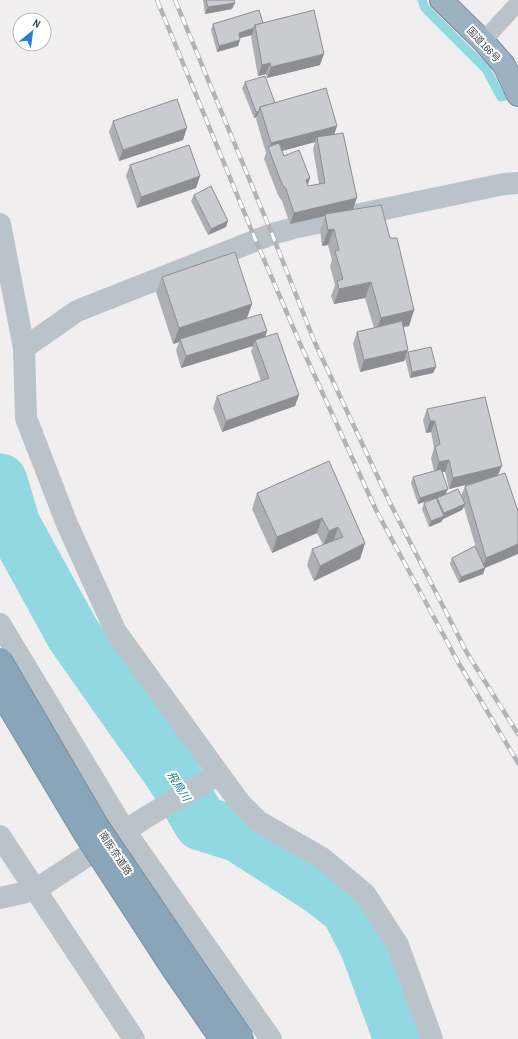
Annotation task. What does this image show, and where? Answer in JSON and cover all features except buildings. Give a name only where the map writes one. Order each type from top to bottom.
[{"type":"highway","name":"国道166号","points":[[441,0],[483,41],[504,65],[518,95]]},
{"type":"highway","name":"南阪奈道路","points":[[0,659],[97,825],[243,1039]]},
{"type":"highway","name":"南阪奈道路","points":[[0,692],[85,834],[172,968],[221,1039]]},
{"type":"street","points":[[24,348],[77,311],[272,234],[298,227],[504,184],[518,183]]},
{"type":"street","points":[[0,224],[24,348],[26,418],[68,524],[116,632],[217,776],[240,803],[258,821],[322,858],[366,894],[398,945],[432,1039]]},
{"type":"street","points":[[0,624],[125,832],[271,1039]]},
{"type":"street","points":[[0,898],[35,890],[148,816],[217,776]]},
{"type":"street","points":[[0,836],[134,1039]]},
{"type":"lane","points":[[483,41],[518,3]]},
{"type":"waterway","points":[[422,0],[425,8],[486,69],[501,97],[517,93]]},
{"type":"waterway","name":"飛鳥川","points":[[0,481],[13,525],[73,634],[174,777],[201,823],[239,835],[320,887],[348,909],[368,948],[401,1039]]},
{"type":"railway","points":[[157,0],[256,241],[302,348],[376,510],[458,662],[518,763]]},
{"type":"railway","points":[[175,0],[272,234],[315,343],[390,503],[467,653],[518,734]]}]
